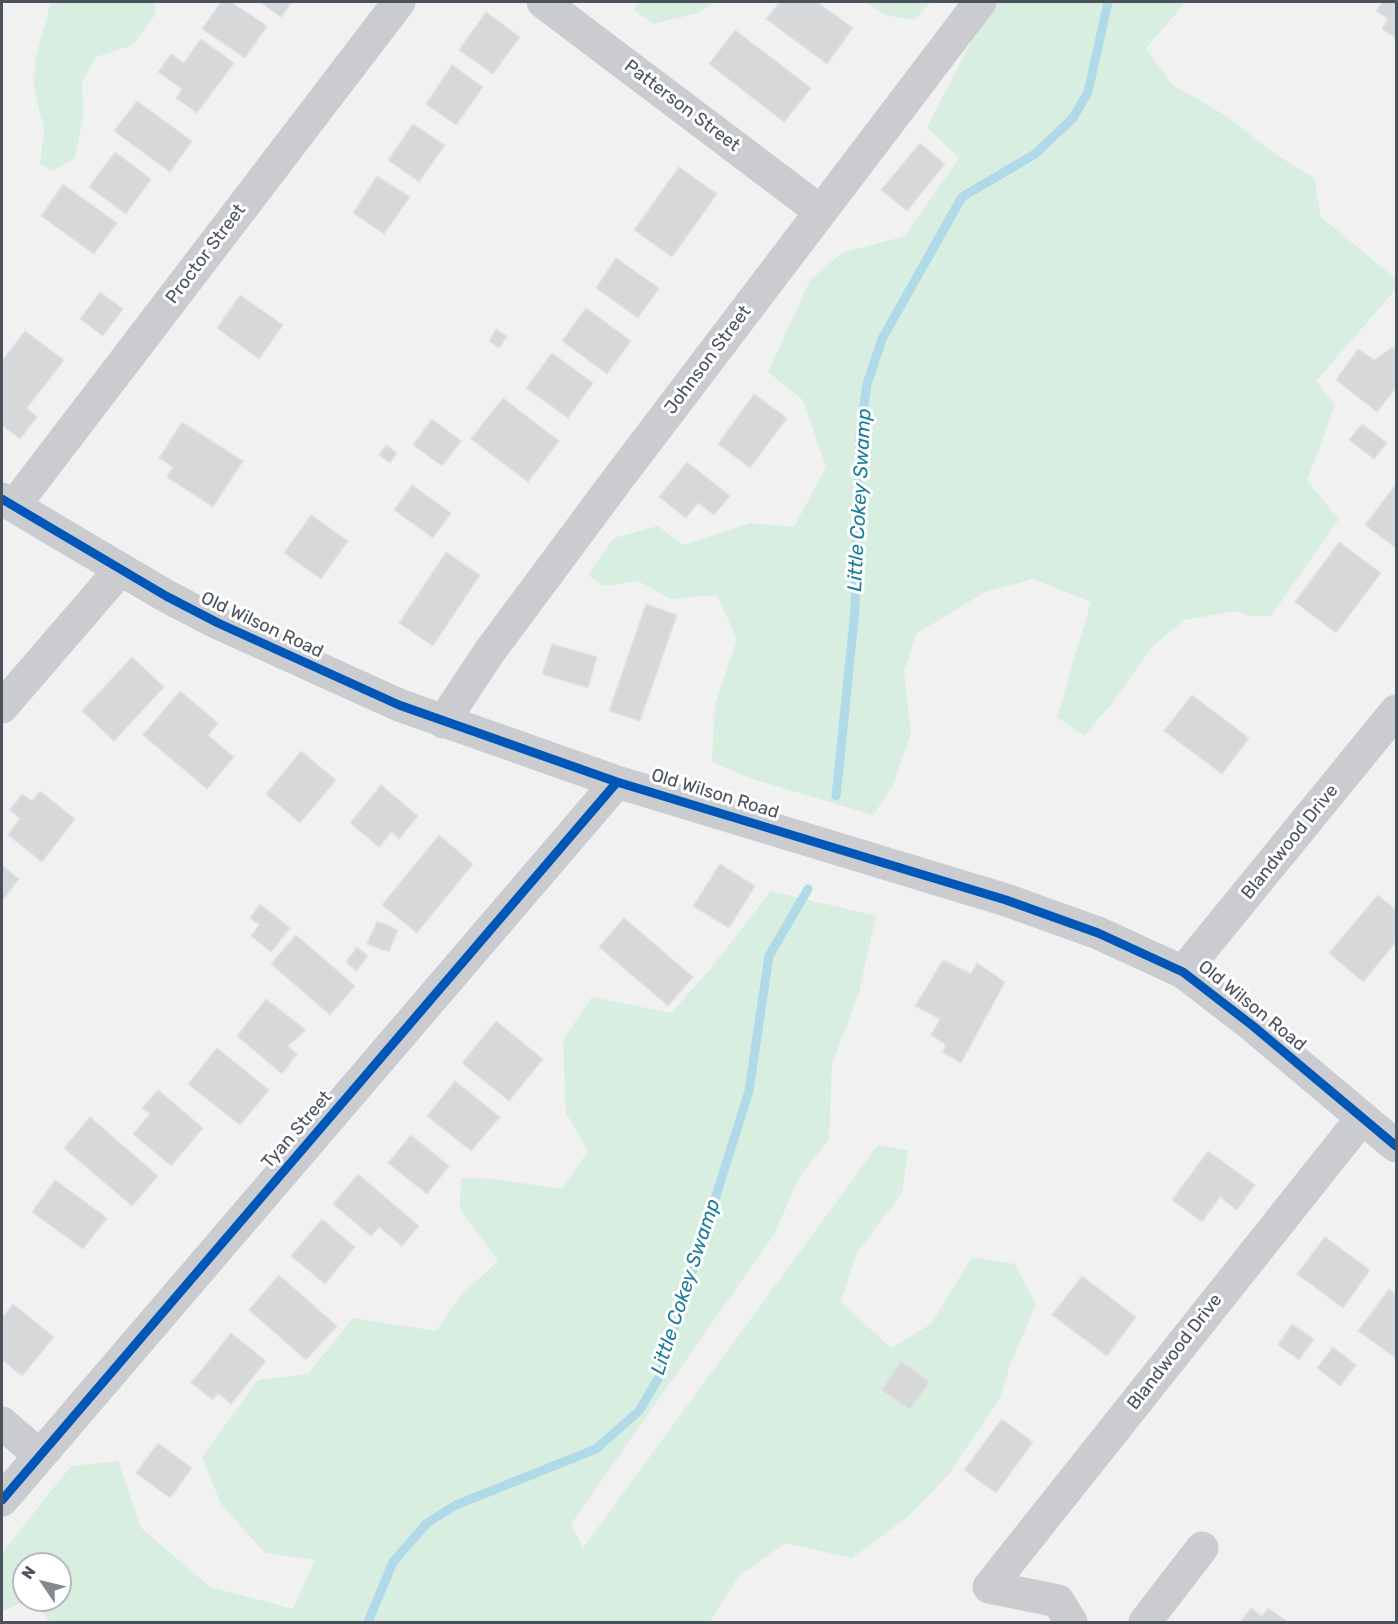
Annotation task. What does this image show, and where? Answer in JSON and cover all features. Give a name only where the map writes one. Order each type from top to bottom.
[{"type":"street","name":"Proctor Street","points":[[8,502],[399,2]]},
{"type":"street","name":"Patterson Street","points":[[543,2],[820,212]]},
{"type":"street","name":"Johnson Street","points":[[443,722],[497,641],[980,2]]},
{"type":"street","name":"Old Wilson Road","points":[[8,502],[120,570],[218,623],[339,679],[443,722],[617,782],[1006,900],[1098,933],[1183,972],[1252,1026],[1396,1146]]},
{"type":"street","points":[[2,707],[120,570]]},
{"type":"street","name":"Blandwood Drive","points":[[1183,972],[1396,711]]},
{"type":"street","name":"Tyan Street","points":[[2,1500],[617,782]]},
{"type":"street","name":"Blandwood Drive","points":[[1033,1610],[988,1587],[1362,1118]]},
{"type":"street","points":[[2,1423],[39,1455]]},
{"type":"street","points":[[1145,1623],[1203,1548]]},
{"type":"street","points":[[1033,1610],[1059,1602],[1071,1623]]},
{"type":"green space","points":[[51,2],[155,2],[155,15],[133,45],[96,57],[82,82],[83,118],[75,158],[53,171],[40,164],[44,129],[34,90],[35,61]]},
{"type":"green space","points":[[639,2],[716,2],[698,13],[654,24],[634,10]]},
{"type":"green space","points":[[866,2],[931,2],[914,20],[885,15]]},
{"type":"green space","points":[[987,2],[1186,2],[1146,48],[1171,84],[1223,114],[1278,156],[1314,178],[1321,217],[1396,279],[1396,289],[1316,381],[1335,405],[1307,481],[1339,519],[1271,616],[1249,616],[1237,611],[1184,620],[1152,647],[1113,702],[1084,736],[1057,717],[1091,602],[1033,579],[985,592],[916,634],[904,672],[911,734],[893,785],[873,815],[749,778],[712,762],[715,705],[737,640],[717,595],[671,599],[638,581],[603,586],[588,575],[614,538],[658,526],[683,545],[750,523],[794,527],[826,467],[803,400],[768,372],[810,280],[842,253],[905,236],[959,158],[927,127],[971,42]]},
{"type":"green space","points":[[771,891],[876,916],[859,992],[832,1064],[829,1139],[798,1179],[775,1233],[571,1524],[583,1548],[878,1145],[908,1150],[902,1193],[856,1254],[841,1302],[891,1348],[931,1324],[972,1257],[1015,1264],[1036,1305],[1011,1362],[1000,1398],[948,1475],[909,1516],[852,1558],[785,1543],[738,1577],[710,1622],[50,1622],[42,1612],[72,1612],[72,1552],[12,1552],[12,1607],[2,1612],[2,1553],[71,1466],[118,1461],[141,1528],[210,1587],[293,1609],[315,1560],[265,1553],[221,1504],[202,1457],[258,1380],[308,1374],[353,1318],[436,1331],[461,1295],[498,1261],[460,1209],[461,1178],[494,1179],[562,1189],[588,1151],[566,1113],[563,1040],[592,997],[671,1013],[712,967]]},
{"type":"building","points":[[221,2],[231,2],[267,26],[245,58],[202,29]]},
{"type":"building","points":[[260,2],[292,2],[281,17]]},
{"type":"building","points":[[780,2],[817,2],[853,28],[827,64],[766,19]]},
{"type":"building","points":[[1382,2],[1396,2],[1396,38],[1382,29],[1388,19],[1376,11]]},
{"type":"building","points":[[486,12],[520,37],[493,74],[459,50]]},
{"type":"building","points":[[735,30],[811,88],[784,122],[709,64]]},
{"type":"building","points":[[201,39],[234,63],[197,113],[176,98],[182,89],[158,72],[171,54],[184,63]]},
{"type":"building","points":[[452,65],[483,87],[456,125],[426,104]]},
{"type":"building","points":[[137,101],[192,141],[170,172],[114,131]]},
{"type":"building","points":[[413,124],[445,145],[419,182],[388,160]]},
{"type":"building","points":[[920,143],[945,164],[907,211],[881,190]]},
{"type":"building","points":[[115,152],[151,179],[126,214],[89,187]]},
{"type":"building","points":[[679,167],[717,194],[672,257],[634,230]]},
{"type":"building","points":[[377,176],[410,197],[384,234],[353,213]]},
{"type":"building","points":[[63,184],[117,223],[94,254],[41,216]]},
{"type":"building","points":[[616,258],[659,288],[638,318],[596,288]]},
{"type":"building","points":[[100,292],[123,309],[103,336],[80,319]]},
{"type":"building","points":[[240,295],[283,325],[259,359],[217,328]]},
{"type":"building","points":[[586,308],[631,341],[607,374],[562,341]]},
{"type":"building","points":[[496,329],[507,336],[499,348],[489,341]]},
{"type":"building","points":[[25,331],[64,360],[27,408],[37,417],[20,439],[2,425],[2,361]]},
{"type":"building","points":[[1393,347],[1396,350],[1396,388],[1377,412],[1336,380],[1358,349],[1374,360]]},
{"type":"building","points":[[552,353],[593,383],[568,418],[526,388]]},
{"type":"building","points":[[754,394],[787,418],[750,468],[718,444]]},
{"type":"building","points":[[503,398],[559,441],[528,482],[471,439]]},
{"type":"building","points":[[432,419],[461,441],[442,466],[413,445]]},
{"type":"building","points":[[182,422],[243,461],[213,507],[167,477],[173,467],[159,458]]},
{"type":"building","points":[[1362,424],[1387,443],[1374,459],[1349,440]]},
{"type":"building","points":[[386,445],[397,453],[390,463],[379,455]]},
{"type":"building","points":[[687,462],[730,496],[714,515],[698,503],[686,518],[659,497]]},
{"type":"building","points":[[1396,484],[1396,548],[1365,525]]},
{"type":"building","points":[[412,485],[451,513],[433,538],[394,510]]},
{"type":"building","points":[[311,515],[348,541],[321,579],[284,553]]},
{"type":"building","points":[[1339,542],[1381,573],[1336,633],[1295,602]]},
{"type":"building","points":[[446,552],[480,575],[433,646],[399,623]]},
{"type":"building","points":[[646,604],[677,615],[640,721],[609,711]]},
{"type":"building","points":[[552,644],[597,657],[588,688],[542,674]]},
{"type":"building","points":[[132,657],[164,687],[114,741],[82,711]]},
{"type":"building","points":[[180,691],[218,723],[208,735],[234,757],[207,789],[143,735]]},
{"type":"building","points":[[1192,695],[1249,738],[1222,774],[1164,731]]},
{"type":"building","points":[[301,751],[336,780],[300,823],[266,794]]},
{"type":"building","points":[[381,785],[418,816],[399,839],[392,832],[379,847],[350,823]]},
{"type":"building","points":[[40,791],[75,819],[42,862],[8,835],[20,818],[10,810],[22,794],[32,801]]},
{"type":"building","points":[[439,835],[473,864],[417,933],[382,905]]},
{"type":"building","points":[[720,864],[755,886],[729,928],[693,906]]},
{"type":"building","points":[[2,865],[19,879],[2,901]]},
{"type":"building","points":[[1378,895],[1396,910],[1396,942],[1363,982],[1329,953]]},
{"type":"building","points":[[260,904],[290,928],[271,952],[251,936],[259,925],[250,918]]},
{"type":"building","points":[[624,918],[693,977],[668,1006],[599,947]]},
{"type":"building","points":[[377,921],[398,930],[389,952],[367,944]]},
{"type":"building","points":[[296,935],[355,986],[330,1015],[271,964]]},
{"type":"building","points":[[357,947],[368,956],[356,971],[346,962]]},
{"type":"building","points":[[943,960],[971,974],[977,963],[1005,982],[961,1063],[942,1052],[946,1045],[931,1035],[940,1019],[915,1006]]},
{"type":"building","points":[[266,999],[306,1030],[288,1046],[297,1054],[282,1074],[237,1036]]},
{"type":"building","points":[[496,1021],[543,1059],[509,1101],[462,1063]]},
{"type":"building","points":[[217,1048],[269,1090],[240,1125],[188,1084]]},
{"type":"building","points":[[455,1081],[500,1117],[471,1151],[427,1116]]},
{"type":"building","points":[[158,1090],[203,1128],[171,1166],[133,1134],[150,1114],[142,1108]]},
{"type":"building","points":[[90,1117],[158,1176],[132,1206],[64,1148]]},
{"type":"building","points":[[411,1135],[449,1166],[427,1194],[388,1163]]},
{"type":"building","points":[[1208,1151],[1255,1185],[1237,1210],[1220,1197],[1202,1222],[1172,1200]]},
{"type":"building","points":[[358,1174],[419,1226],[402,1246],[379,1227],[371,1236],[333,1204]]},
{"type":"building","points":[[55,1180],[107,1218],[83,1249],[32,1212]]},
{"type":"building","points":[[322,1219],[355,1247],[325,1284],[291,1256]]},
{"type":"building","points":[[1325,1237],[1370,1270],[1343,1308],[1297,1274]]},
{"type":"building","points":[[279,1275],[337,1326],[306,1360],[249,1310]]},
{"type":"building","points":[[1082,1276],[1136,1317],[1107,1356],[1052,1315]]},
{"type":"building","points":[[1389,1289],[1396,1295],[1396,1358],[1358,1331]]},
{"type":"building","points":[[13,1304],[54,1337],[22,1376],[2,1360],[2,1318]]},
{"type":"building","points":[[1292,1324],[1314,1339],[1299,1360],[1278,1345]]},
{"type":"building","points":[[231,1333],[266,1361],[231,1404],[218,1393],[213,1400],[191,1383]]},
{"type":"building","points":[[1333,1347],[1356,1365],[1340,1386],[1317,1368]]},
{"type":"building","points":[[901,1361],[930,1382],[910,1410],[881,1390]]},
{"type":"building","points":[[1002,1419],[1033,1442],[996,1493],[964,1470]]},
{"type":"building","points":[[158,1443],[192,1468],[170,1498],[136,1473]]},
{"type":"building","points":[[1251,1608],[1262,1616],[1268,1608],[1288,1622],[1240,1622]]},
{"type":"waterway","name":"Little Cokey Swamp","points":[[836,796],[855,610],[860,431],[867,384],[882,339],[962,197],[1035,154],[1073,118],[1088,92],[1108,2]]},
{"type":"waterway","name":"Little Cokey Swamp","points":[[368,1622],[393,1562],[427,1523],[456,1505],[596,1449],[639,1411],[659,1377],[749,1091],[769,956],[808,889]]},
{"type":"cycle path","points":[[2,499],[166,596],[218,623],[399,705],[617,782],[1006,900],[1098,933],[1183,972],[1253,1026],[1396,1146]]},
{"type":"cycle path","points":[[2,1500],[617,782]]}]
